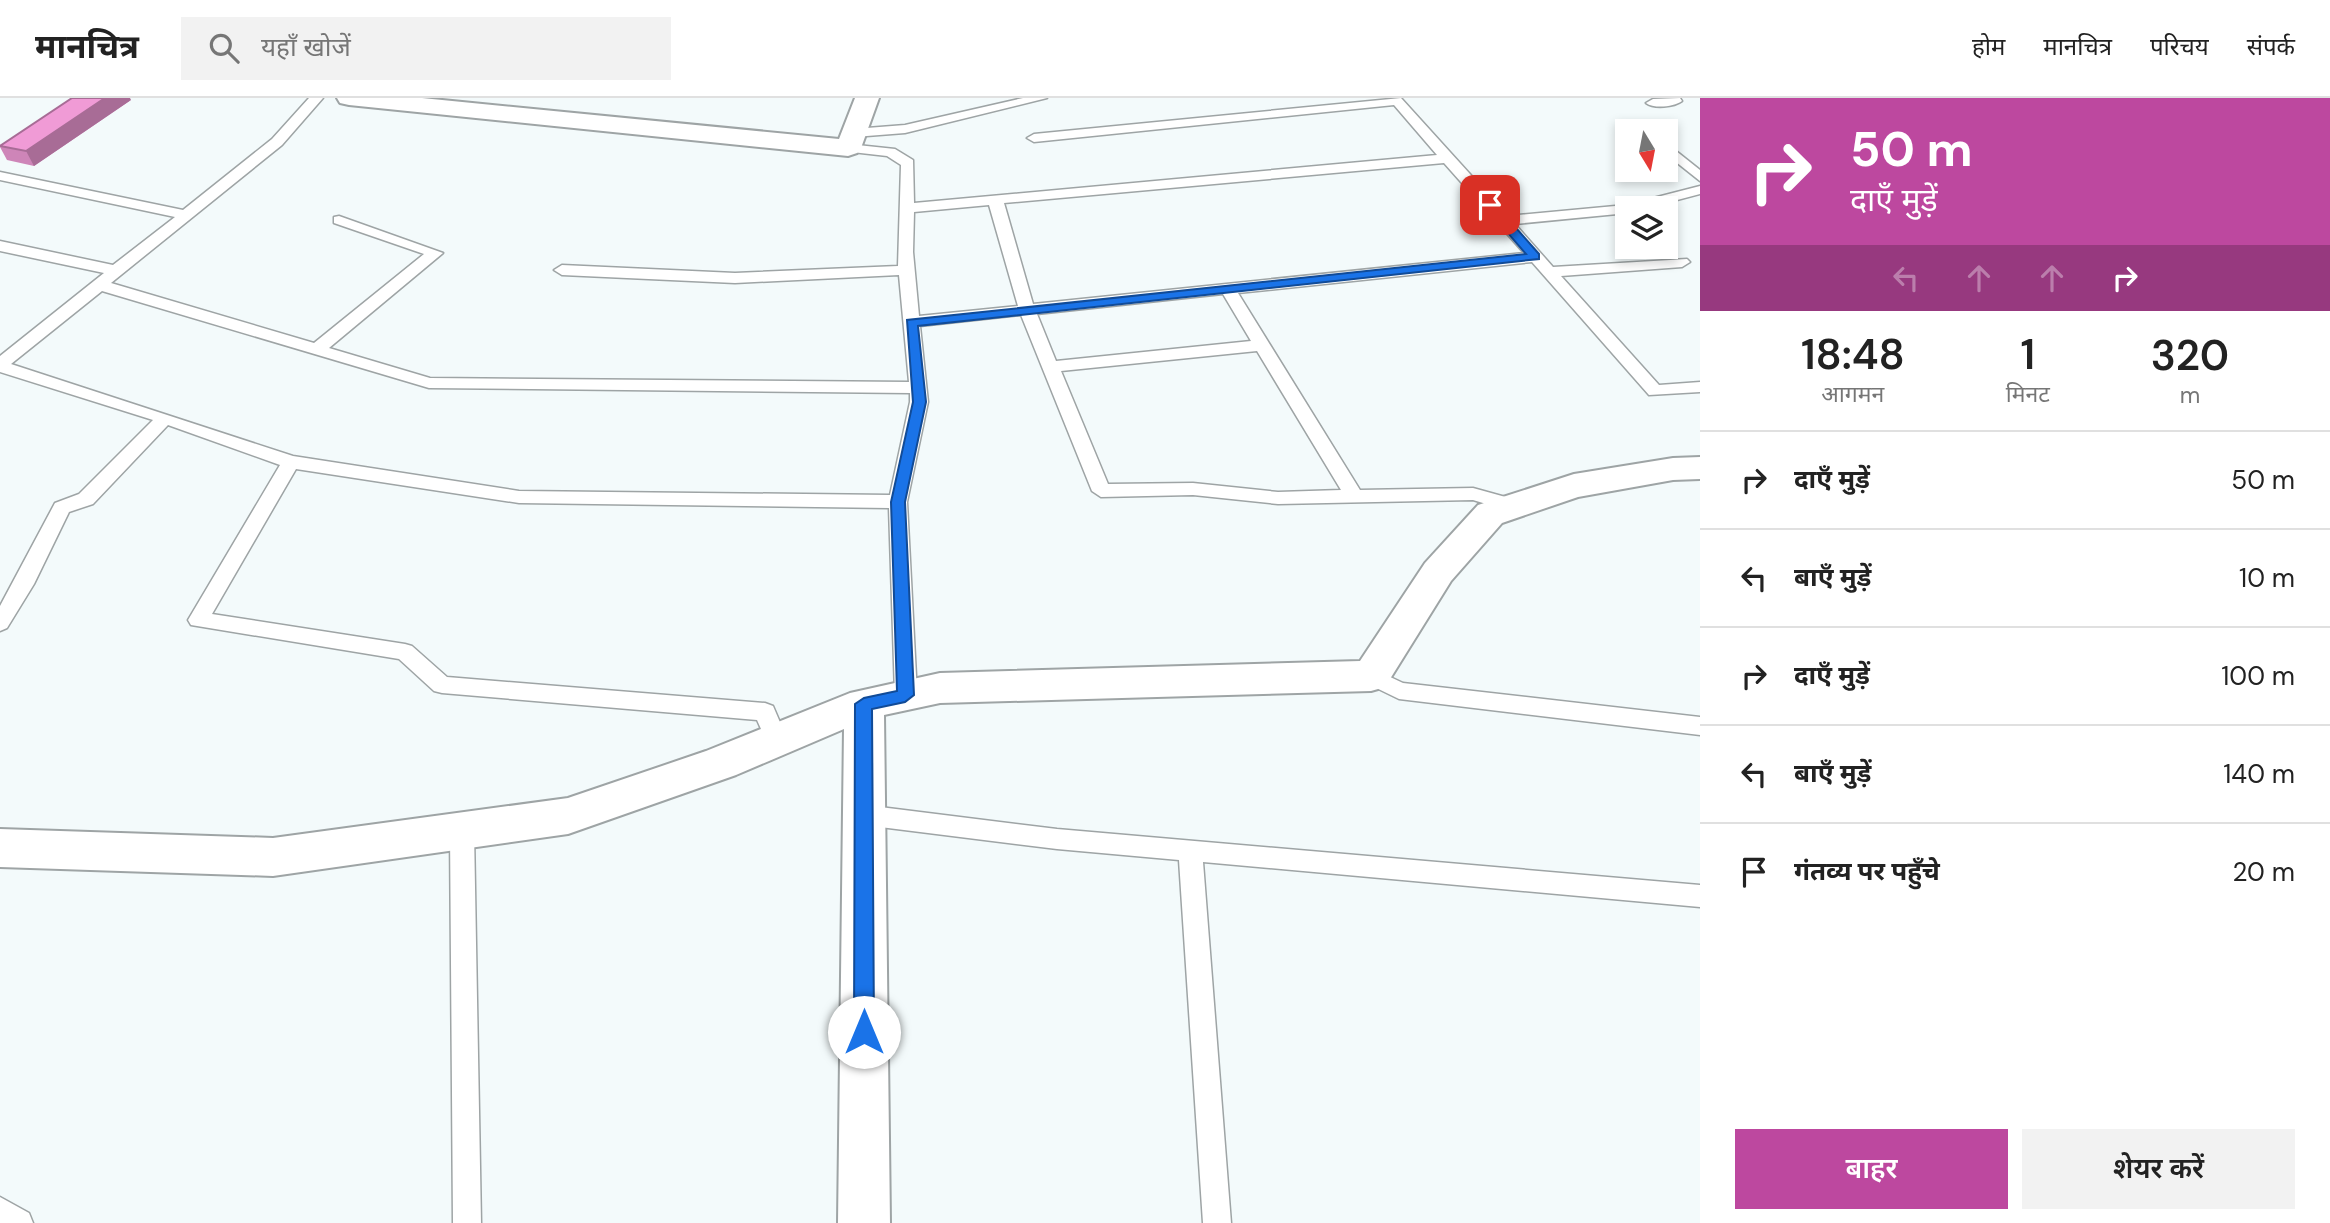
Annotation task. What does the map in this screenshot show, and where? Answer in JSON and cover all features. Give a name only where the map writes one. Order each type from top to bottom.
[{"type":"street","points":[[349,98],[478,104],[851,140],[866,98]]},
{"type":"street","points":[[0,848],[273,857],[568,816],[885,700],[940,688],[1371,676],[1437,572],[1490,514],[1574,486],[1673,469],[1700,468]]},
{"type":"street","points":[[864,1223],[864,815],[885,700]]},
{"type":"lane","points":[[0,365],[276,142],[316,98]]},
{"type":"lane","points":[[851,140],[1040,98]]},
{"type":"lane","points":[[1653,103],[1675,101],[1672,98]]},
{"type":"lane","points":[[1034,138],[1317,103],[1397,101],[1655,391],[1700,387]]},
{"type":"lane","points":[[851,140],[890,152],[908,163],[907,270],[919,402],[898,502],[885,700]]},
{"type":"lane","points":[[906,208],[1448,158]]},
{"type":"lane","points":[[1692,164],[1700,177]]},
{"type":"lane","points":[[0,176],[188,215]]},
{"type":"lane","points":[[1678,196],[1700,190]]},
{"type":"lane","points":[[995,200],[1027,310],[1101,491],[1193,489],[1278,498],[1473,494],[1513,506]]},
{"type":"lane","points":[[1504,221],[1615,210]]},
{"type":"lane","points":[[317,349],[435,253],[340,220]]},
{"type":"lane","points":[[0,246],[117,271]]},
{"type":"lane","points":[[912,323],[1535,257]]},
{"type":"lane","points":[[1549,272],[1682,262]]},
{"type":"lane","points":[[562,270],[735,278],[907,270]]},
{"type":"lane","points":[[100,285],[429,383],[919,388]]},
{"type":"lane","points":[[1228,289],[1354,496]]},
{"type":"lane","points":[[1050,367],[1262,345]]},
{"type":"lane","points":[[0,365],[165,418],[291,463],[519,497],[898,502]]},
{"type":"lane","points":[[0,623],[24,584],[62,508],[86,499],[165,418]]},
{"type":"lane","points":[[291,463],[198,620],[405,652],[442,685],[765,712],[777,741]]},
{"type":"lane","points":[[1371,676],[1399,691],[1700,726]]},
{"type":"lane","points":[[864,815],[1057,839],[1700,896]]},
{"type":"lane","points":[[462,831],[467,1223]]},
{"type":"lane","points":[[1190,850],[1217,1223]]},
{"type":"lane","points":[[0,1211],[19,1223]]},
{"type":"building","points":[[72,98],[105,98],[26,151],[0,146]]},
{"type":"route","points":[[864,1032],[864,704],[905,695],[898,502],[919,402],[912,323],[1535,257],[1490,205]]}]
